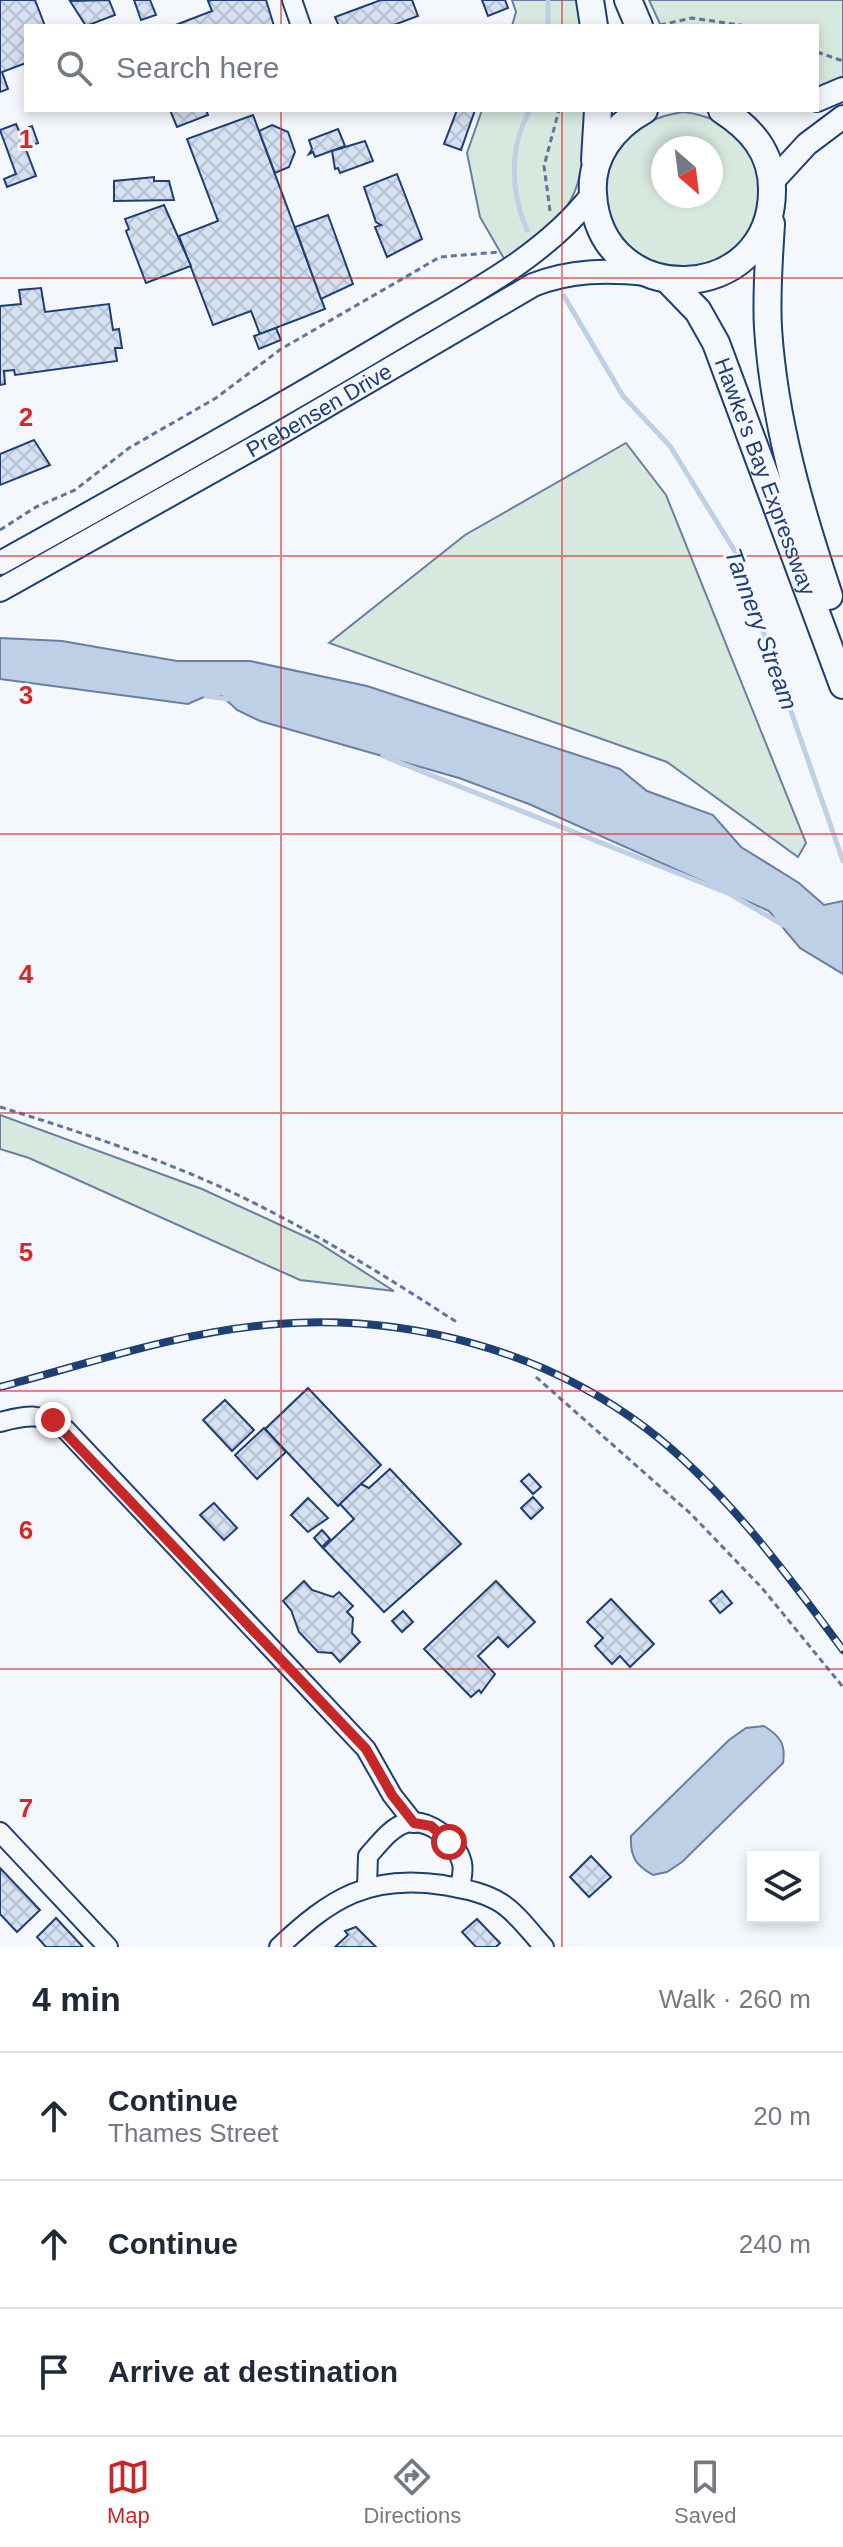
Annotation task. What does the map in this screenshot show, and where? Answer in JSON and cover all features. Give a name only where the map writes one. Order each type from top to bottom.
[{"type":"highway","points":[[590,0],[594,24]]},
{"type":"highway","points":[[628,0],[638,24]]},
{"type":"highway","points":[[594,180],[598,112]]},
{"type":"highway","points":[[594,180],[605,145],[621,125],[641,112]]},
{"type":"highway","name":"Hawke's Bay Expressway","points":[[724,112],[761,145],[772,182],[768,325],[778,412],[807,531],[843,638]]},
{"type":"highway","name":"Hawke's Bay Expressway","points":[[594,180],[605,238],[625,261],[658,277],[698,311],[716,343],[843,685]]},
{"type":"highway","points":[[658,277],[696,280],[732,267],[755,246],[771,216]]},
{"type":"main road","points":[[819,99],[843,89]]},
{"type":"main road","points":[[772,182],[807,144],[843,117]]},
{"type":"main road","name":"Prebensen Drive","points":[[3,559],[314,387],[483,285],[562,231],[594,180]]},
{"type":"main road","name":"Prebensen Drive","points":[[0,590],[275,436],[533,285],[552,277],[598,270],[658,277]]},
{"type":"street","points":[[292,0],[300,24]]},
{"type":"street","points":[[0,1422],[29,1414],[53,1420],[66,1430],[366,1749],[392,1795],[414,1823]]},
{"type":"street","points":[[367,1887],[368,1856],[397,1828],[414,1823],[440,1831],[458,1853],[462,1864],[460,1888]]},
{"type":"street","points":[[0,1832],[108,1947]]},
{"type":"street","points":[[279,1947],[322,1909],[367,1887],[408,1882],[460,1888],[487,1895],[505,1905],[544,1947]]},
{"type":"path","points":[[666,24],[692,18],[733,24]]},
{"type":"path","points":[[819,53],[843,61]]},
{"type":"path","points":[[546,222],[551,212],[544,166],[558,112]]},
{"type":"path","points":[[0,530],[36,507],[75,490],[129,448],[216,398],[281,349],[440,257],[508,250]]},
{"type":"path","points":[[0,1107],[94,1136],[194,1175],[335,1246],[458,1323]]},
{"type":"path","points":[[536,1377],[691,1514],[762,1588],[843,1687]]},
{"type":"shaded area","points":[[512,0],[580,0],[583,24],[513,24],[516,12]]},
{"type":"shaded area","points":[[649,0],[843,0],[843,81],[819,89],[819,24],[660,24]]},
{"type":"shaded area","points":[[481,112],[588,112],[582,164],[571,199],[548,227],[506,262],[480,217],[467,153]]},
{"type":"shaded area","points":[[683,112],[718,122],[742,141],[756,167],[760,194],[754,222],[739,245],[716,262],[684,268],[652,262],[628,246],[612,223],[606,196],[610,168],[624,143],[648,123]]},
{"type":"shaded area","points":[[626,443],[666,495],[806,843],[798,857],[667,762],[329,643],[465,535]]},
{"type":"shaded area","points":[[0,1115],[202,1189],[317,1242],[394,1291],[300,1280],[29,1158],[0,1149]]},
{"type":"water","points":[[0,638],[62,641],[177,661],[250,661],[367,686],[620,769],[647,791],[713,815],[741,847],[799,883],[824,905],[843,901],[843,974],[800,948],[769,911],[529,804],[459,778],[260,721],[237,710],[222,696],[206,696],[188,704],[0,679]]},
{"type":"water","points":[[764,1726],[781,1741],[783,1763],[682,1862],[667,1872],[653,1875],[642,1868],[631,1849],[631,1836],[729,1740],[746,1728]]},
{"type":"building","points":[[0,0],[35,0],[44,24],[24,24],[24,64],[2,72],[8,89],[0,92]]},
{"type":"building","points":[[109,0],[115,15],[85,24],[70,1]]},
{"type":"building","points":[[134,0],[150,0],[156,15],[141,20]]},
{"type":"building","points":[[266,0],[273,24],[178,24],[212,11],[208,1]]},
{"type":"building","points":[[381,0],[412,0],[418,16],[396,24],[338,24],[335,17]]},
{"type":"building","points":[[482,0],[505,0],[508,8],[488,16]]},
{"type":"building","points":[[171,112],[207,112],[208,115],[177,127]]},
{"type":"building","points":[[456,112],[474,112],[461,150],[444,144]]},
{"type":"building","points":[[253,115],[325,309],[260,334],[251,311],[213,325],[179,236],[218,221],[187,139]]},
{"type":"building","points":[[16,124],[19,131],[32,126],[38,143],[25,147],[36,176],[7,187],[4,179],[16,174],[0,130]]},
{"type":"building","points":[[272,125],[288,132],[295,152],[289,167],[275,173],[259,131]]},
{"type":"building","points":[[338,129],[345,146],[315,157],[313,152],[309,154],[312,149],[309,140]]},
{"type":"building","points":[[365,141],[373,161],[340,173],[338,168],[335,169],[332,151]]},
{"type":"building","points":[[397,174],[422,239],[387,257],[375,227],[381,225],[376,222],[364,187]]},
{"type":"building","points":[[154,177],[154,181],[169,181],[174,200],[114,201],[114,181]]},
{"type":"building","points":[[164,205],[191,266],[146,283],[126,231],[129,229],[125,219]]},
{"type":"building","points":[[328,215],[353,284],[321,299],[295,227]]},
{"type":"building","points":[[41,288],[45,312],[109,304],[113,330],[119,329],[122,348],[115,348],[117,361],[15,375],[14,370],[4,371],[5,384],[0,385],[0,306],[21,304],[19,290]]},
{"type":"building","points":[[276,328],[281,340],[259,349],[254,336]]},
{"type":"building","points":[[34,440],[50,465],[0,485],[0,454]]},
{"type":"building","points":[[308,1388],[381,1465],[338,1506],[265,1429]]},
{"type":"building","points":[[225,1400],[254,1430],[232,1451],[203,1420]]},
{"type":"building","points":[[264,1428],[286,1452],[257,1479],[235,1455]]},
{"type":"building","points":[[390,1469],[461,1544],[384,1612],[323,1548],[354,1519],[340,1504],[361,1484],[369,1488]]},
{"type":"building","points":[[529,1474],[541,1487],[533,1494],[521,1481]]},
{"type":"building","points":[[533,1497],[543,1508],[531,1519],[521,1508]]},
{"type":"building","points":[[308,1498],[328,1518],[308,1532],[291,1515]]},
{"type":"building","points":[[214,1503],[237,1528],[224,1540],[200,1515]]},
{"type":"building","points":[[322,1530],[330,1539],[322,1547],[314,1538]]},
{"type":"building","points":[[304,1581],[312,1590],[333,1597],[339,1592],[353,1606],[347,1612],[353,1618],[352,1633],[360,1642],[340,1662],[332,1653],[318,1652],[299,1632],[291,1610],[283,1601]]},
{"type":"building","points":[[496,1581],[535,1622],[508,1647],[498,1637],[478,1656],[495,1674],[481,1693],[479,1690],[471,1697],[424,1649]]},
{"type":"building","points":[[722,1591],[732,1603],[720,1613],[710,1601]]},
{"type":"building","points":[[611,1599],[654,1644],[630,1667],[620,1656],[612,1664],[595,1646],[603,1638],[587,1622]]},
{"type":"building","points":[[403,1611],[413,1622],[402,1632],[392,1621]]},
{"type":"building","points":[[591,1856],[611,1877],[589,1897],[570,1877]]},
{"type":"building","points":[[0,1868],[40,1910],[17,1932],[0,1914]]},
{"type":"building","points":[[56,1918],[83,1947],[46,1947],[37,1937]]},
{"type":"building","points":[[477,1919],[500,1943],[496,1947],[476,1947],[462,1932]]},
{"type":"building","points":[[356,1927],[376,1947],[335,1947],[348,1935],[345,1931]]},
{"type":"waterway","name":"Tannery Stream","points":[[548,0],[548,24]]},
{"type":"waterway","name":"Tannery Stream","points":[[527,230],[517,200],[514,170],[518,139],[529,112]]},
{"type":"waterway","name":"Tannery Stream","points":[[564,296],[623,396],[670,446],[736,553],[843,861]]},
{"type":"waterway","points":[[206,696],[228,699]]},
{"type":"waterway","points":[[383,756],[730,894],[783,925]]},
{"type":"railway","points":[[0,1387],[207,1333],[277,1324],[326,1322],[375,1325],[472,1343],[519,1358],[607,1401],[675,1452],[752,1533],[843,1650]]},
{"type":"route","points":[[53,1420],[66,1430],[366,1749],[392,1795],[414,1823],[431,1826],[449,1842]]}]
